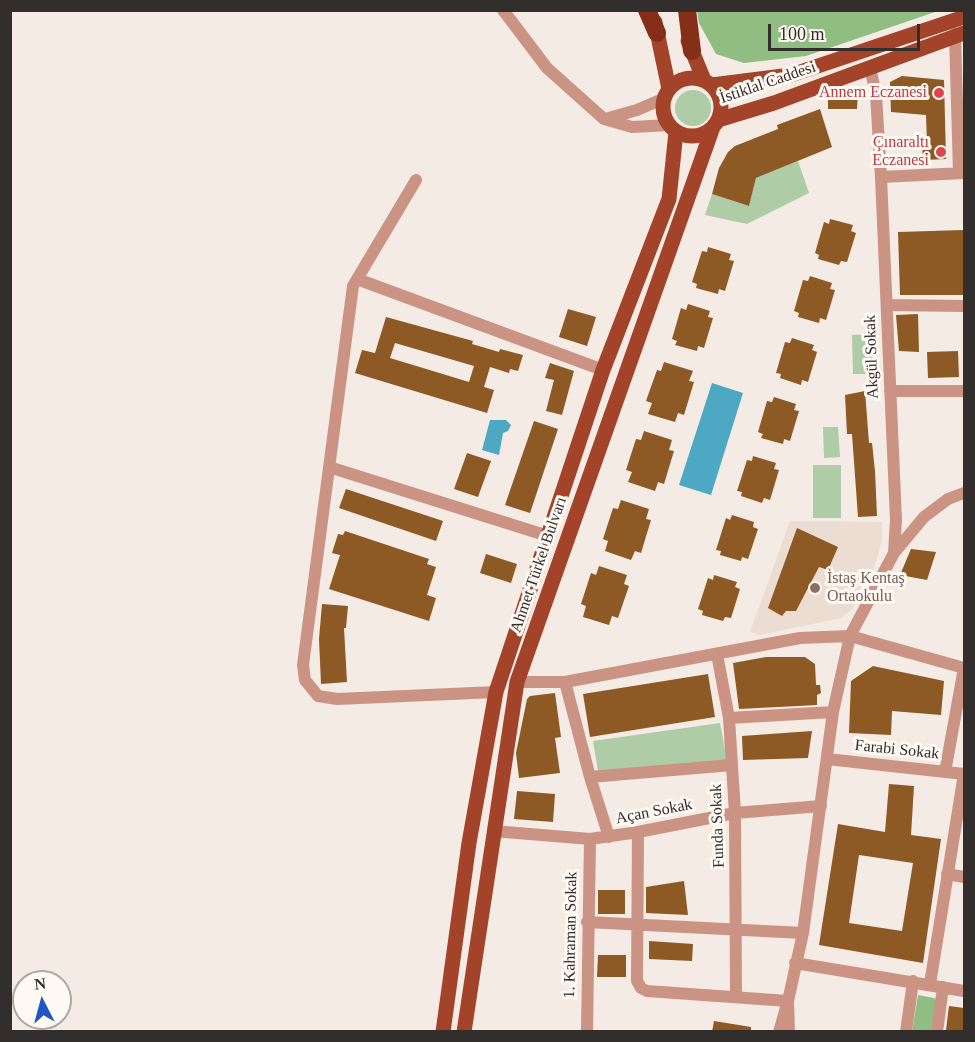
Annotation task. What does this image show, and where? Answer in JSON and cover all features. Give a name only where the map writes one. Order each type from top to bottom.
[{"type":"highway","points":[[650,10],[657,33]]},
{"type":"highway","points":[[687,10],[692,51]]},
{"type":"main road","points":[[657,33],[667,93],[663,107],[673,128],[696,135],[716,123],[721,101],[692,51],[678,10]]},
{"type":"main road","name":"İstiklal Caddesi","points":[[708,82],[791,75],[964,17]]},
{"type":"main road","name":"İstiklal Caddesi","points":[[716,123],[960,34]]},
{"type":"main road","points":[[667,93],[685,79],[708,82]]},
{"type":"main road","name":"Ahmet Türkel Bulvarı","points":[[464,1032],[517,682],[716,123]]},
{"type":"main road","name":"Ahmet Türkel Bulvarı","points":[[443,1032],[469,843],[496,692],[603,370],[669,199],[673,128]]},
{"type":"street","points":[[503,10],[547,69],[604,119],[632,127],[673,128]]},
{"type":"street","points":[[881,177],[962,173],[960,34]]},
{"type":"street","name":"Akgül Sokak","points":[[788,1000],[803,933],[833,712],[850,636],[894,553],[896,520],[881,177],[876,94],[870,68]]},
{"type":"street","points":[[604,119],[667,93]]},
{"type":"street","points":[[416,180],[353,286],[303,665],[305,680],[318,696],[337,699],[496,692]]},
{"type":"street","points":[[357,279],[603,370]]},
{"type":"street","points":[[887,304],[964,306]]},
{"type":"street","points":[[890,391],[964,391]]},
{"type":"street","points":[[329,467],[548,536]]},
{"type":"street","points":[[894,553],[924,517],[948,499],[964,493]]},
{"type":"street","points":[[517,682],[565,682],[800,638],[850,636],[964,668],[945,772]]},
{"type":"street","name":"Funda Sokak","points":[[717,654],[729,718],[735,813],[736,997]]},
{"type":"street","points":[[565,682],[590,777],[609,837]]},
{"type":"street","points":[[729,718],[833,712]]},
{"type":"street","name":"Farabi Sokak","points":[[826,759],[964,774]]},
{"type":"street","points":[[590,777],[732,765]]},
{"type":"street","points":[[930,984],[964,774]]},
{"type":"street","name":"Açan Sokak","points":[[493,831],[590,839],[735,813],[821,806]]},
{"type":"street","points":[[638,832],[637,981],[641,988],[647,991],[788,1000]]},
{"type":"street","name":"1. Kahraman Sokak","points":[[587,1032],[590,839]]},
{"type":"street","points":[[947,874],[964,877]]},
{"type":"street","points":[[587,922],[803,933]]},
{"type":"street","points":[[795,963],[964,991]]},
{"type":"street","points":[[906,1032],[913,981]]},
{"type":"street","points":[[937,1032],[943,987]]},
{"type":"street","points":[[780,1032],[788,1000]]},
{"type":"street","points":[[788,1000],[789,1032]]},
{"type":"shaded area","name":"İstaş Kentaş Ortaokulu","points":[[790,521],[882,522],[882,541],[874,568],[853,608],[842,618],[759,635],[750,632]]},
{"type":"green space","points":[[697,10],[938,11],[806,56],[744,63],[716,54],[699,23]]},
{"type":"green space","points":[[693,90],[706,95],[711,108],[706,121],[693,126],[680,121],[675,108],[680,95]]},
{"type":"green space","points":[[798,161],[809,193],[747,224],[705,215],[712,194],[749,206],[756,178]]},
{"type":"green space","points":[[871,334],[872,374],[853,374],[852,335]]},
{"type":"green space","points":[[823,427],[838,427],[840,457],[824,458]]},
{"type":"green space","points":[[813,465],[841,465],[841,518],[813,518]]},
{"type":"green space","points":[[720,723],[727,760],[598,771],[593,741]]},
{"type":"green space","points":[[918,995],[934,998],[938,1002],[934,1031],[912,1032]]},
{"type":"water","points":[[712,383],[743,393],[711,495],[679,485]]},
{"type":"water","points":[[490,420],[506,420],[511,425],[508,431],[503,433],[499,455],[482,450]]},
{"type":"building","points":[[902,76],[944,80],[946,159],[923,160],[922,144],[927,144],[926,115],[891,112],[890,82]]},
{"type":"building","points":[[858,91],[857,109],[828,109],[828,93]]},
{"type":"building","points":[[820,109],[832,147],[756,178],[749,206],[712,194],[719,168],[728,152],[735,146],[778,129],[777,125]]},
{"type":"building","points":[[830,219],[853,225],[851,231],[856,233],[847,262],[841,261],[839,265],[818,259],[819,255],[815,253],[824,222],[829,224]]},
{"type":"building","points":[[964,230],[964,295],[900,295],[898,232]]},
{"type":"building","points":[[708,247],[731,254],[729,260],[734,261],[725,291],[719,289],[718,294],[696,288],[697,284],[692,282],[702,251],[707,252]]},
{"type":"building","points":[[810,276],[832,283],[830,289],[835,290],[826,320],[820,318],[819,323],[798,317],[799,313],[794,311],[803,280],[808,281]]},
{"type":"building","points":[[688,304],[710,311],[708,317],[713,318],[704,348],[698,346],[697,351],[675,345],[677,341],[672,339],[681,308],[686,310]]},
{"type":"building","points":[[568,309],[596,317],[587,346],[559,337]]},
{"type":"building","points":[[918,314],[919,352],[899,351],[896,315]]},
{"type":"building","points":[[386,317],[473,341],[472,344],[499,352],[500,349],[523,355],[518,371],[510,369],[509,373],[490,367],[484,387],[494,390],[487,413],[355,373],[362,350],[375,353]],"holes":[[[395,343],[474,366],[469,382],[390,358]]]},
{"type":"building","points":[[792,338],[814,345],[812,350],[817,352],[808,382],[802,380],[801,385],[780,378],[781,374],[776,373],[785,342],[790,343]]},
{"type":"building","points":[[958,351],[959,377],[928,378],[927,352]]},
{"type":"building","points":[[664,362],[693,371],[689,381],[694,382],[684,415],[678,413],[675,422],[648,414],[652,403],[646,401],[657,370],[661,371]]},
{"type":"building","points":[[550,363],[574,371],[562,415],[546,411],[554,380],[545,378]]},
{"type":"building","points":[[865,391],[869,443],[872,443],[875,471],[877,516],[858,517],[852,434],[847,434],[845,395]]},
{"type":"building","points":[[774,397],[796,404],[794,410],[799,411],[790,441],[784,439],[783,444],[761,438],[763,434],[758,432],[767,401],[772,402]]},
{"type":"building","points":[[534,421],[558,429],[530,513],[505,505]]},
{"type":"building","points":[[644,431],[672,440],[669,450],[674,451],[664,484],[658,482],[655,491],[628,482],[632,472],[626,470],[636,439],[641,440]]},
{"type":"building","points":[[467,453],[491,461],[478,497],[454,489]]},
{"type":"building","points":[[753,456],[776,463],[774,469],[779,470],[770,500],[764,498],[762,503],[741,496],[742,492],[737,491],[747,460],[752,461]]},
{"type":"building","points":[[346,489],[443,521],[436,541],[339,508]]},
{"type":"building","points":[[621,500],[649,509],[646,519],[651,520],[641,553],[635,551],[631,560],[605,551],[608,541],[603,539],[613,508],[618,509]]},
{"type":"building","points":[[732,515],[754,522],[753,527],[758,529],[748,559],[742,557],[741,561],[720,555],[721,551],[716,550],[726,518],[730,520]]},
{"type":"building","points":[[797,528],[838,547],[828,570],[819,567],[796,611],[786,611],[782,616],[768,608]]},
{"type":"building","points":[[345,531],[429,559],[427,564],[436,567],[427,595],[436,598],[429,621],[329,589],[340,555],[332,553],[338,534],[343,535]]},
{"type":"building","points":[[911,549],[936,552],[927,580],[900,575]]},
{"type":"building","points":[[486,554],[517,564],[511,583],[480,573]]},
{"type":"building","points":[[599,566],[627,575],[624,584],[629,586],[618,618],[612,616],[609,625],[583,617],[586,606],[581,604],[591,573],[596,575]]},
{"type":"building","points":[[714,575],[737,582],[735,587],[740,589],[731,618],[725,617],[723,621],[702,615],[703,611],[698,609],[708,578],[713,580]]},
{"type":"building","points":[[322,604],[348,606],[346,628],[344,628],[347,682],[321,684],[319,639]]},
{"type":"building","points":[[766,657],[805,657],[815,664],[816,685],[820,685],[821,693],[817,695],[817,705],[739,709],[733,663]]},
{"type":"building","points":[[873,666],[944,681],[941,715],[892,711],[891,735],[849,733],[851,681]]},
{"type":"building","points":[[708,674],[715,717],[590,737],[583,694]]},
{"type":"building","points":[[555,693],[561,737],[555,738],[560,773],[519,778],[516,753],[527,699],[530,696]]},
{"type":"building","points":[[812,731],[808,758],[743,760],[742,736]]},
{"type":"building","points":[[889,784],[914,786],[911,835],[941,839],[923,963],[819,945],[838,824],[885,832]],"holes":[[[859,855],[913,863],[902,931],[849,923]]]},
{"type":"building","points":[[517,791],[555,794],[553,822],[514,819]]},
{"type":"building","points":[[684,881],[688,915],[646,913],[646,887]]},
{"type":"building","points":[[598,890],[625,890],[625,914],[598,914]]},
{"type":"building","points":[[649,941],[693,944],[692,961],[649,959]]},
{"type":"building","points":[[598,955],[626,955],[626,977],[597,977]]},
{"type":"building","points":[[949,1006],[964,1008],[964,1032],[946,1030]]},
{"type":"building","points":[[714,1021],[751,1027],[751,1032],[712,1032]]},
{"type":"place","name":"Annem Eczanesi","points":[[939,93]]},
{"type":"place","name":"Çınaraltı Eczanesi","points":[[941,152]]},
{"type":"place","name":"İstaş Kentaş Ortaokulu","points":[[815,588]]}]
